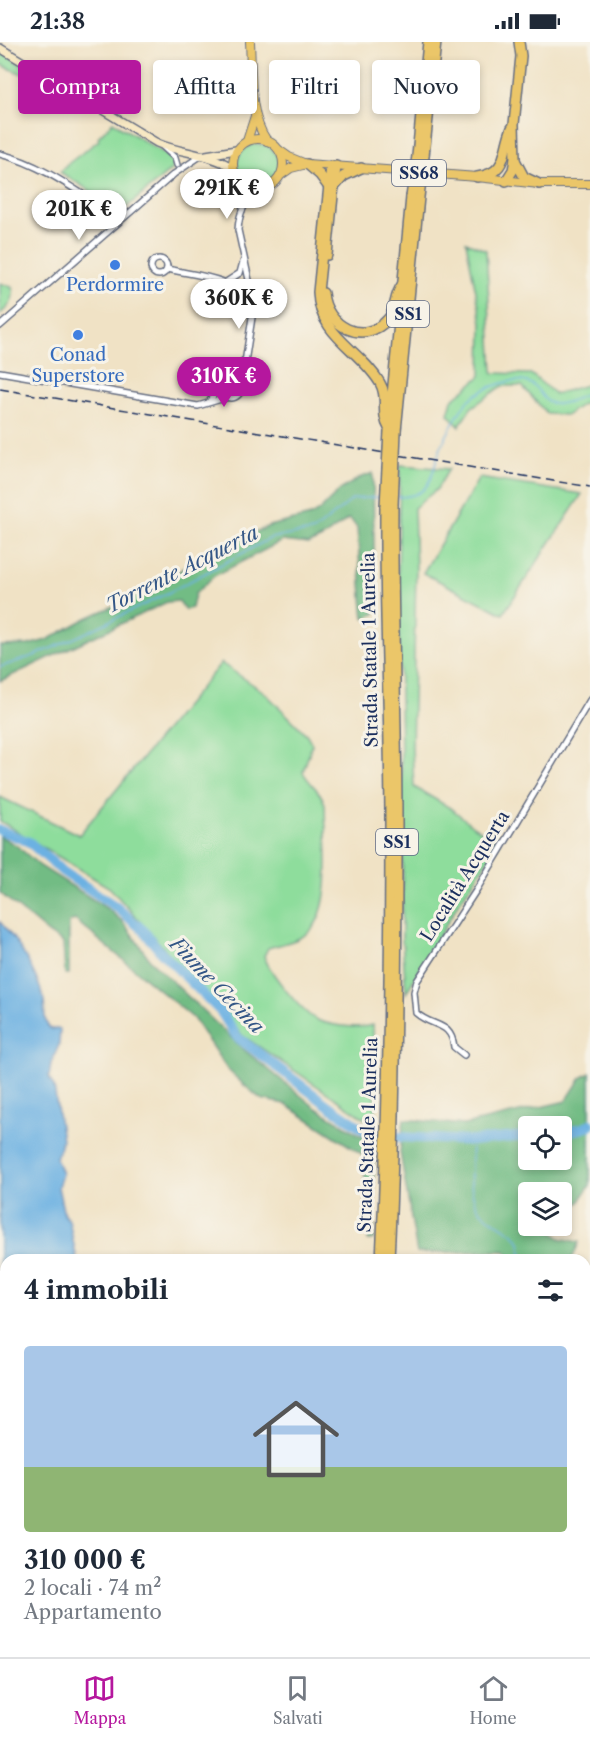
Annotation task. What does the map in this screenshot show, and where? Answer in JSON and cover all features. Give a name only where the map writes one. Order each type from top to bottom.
[{"type":"highway","name":"Strada Statale 1 Aurelia","points":[[420,156],[428,42]]},
{"type":"highway","name":"Strada Statale 1 Aurelia","points":[[434,60],[436,42]]},
{"type":"highway","points":[[439,60],[443,42]]},
{"type":"highway","points":[[506,181],[513,170],[515,159],[514,124],[521,56],[519,42]]},
{"type":"highway","name":"Strada Statale 1 Aurelia","points":[[391,430],[415,197],[426,114]]},
{"type":"highway","points":[[477,177],[494,173],[505,156],[514,124]]},
{"type":"highway","points":[[505,156],[506,181]]},
{"type":"highway","points":[[515,159],[524,177],[540,184]]},
{"type":"highway","points":[[307,164],[332,186]]},
{"type":"highway","points":[[333,166],[318,292],[319,308],[328,326],[380,384],[385,399],[384,418],[391,430]]},
{"type":"highway","points":[[332,186],[344,176],[361,168]]},
{"type":"highway","name":"SS1","points":[[332,186],[323,292],[325,306],[331,317],[340,326],[351,331],[364,332],[378,327],[392,314],[396,293],[402,285]]},
{"type":"highway","name":"Strada Statale 1 Aurelia","points":[[388,1254],[392,1056],[389,505],[391,430],[402,285],[415,197]]},
{"type":"highway","name":"Strada Statale 1 Aurelia","points":[[382,1254],[389,1183]]},
{"type":"main road","points":[[250,42],[251,60]]},
{"type":"main road","points":[[0,48],[159,144],[225,163],[233,168]]},
{"type":"main road","points":[[255,114],[267,141]]},
{"type":"main road","points":[[247,141],[255,114]]},
{"type":"main road","points":[[202,156],[236,150],[247,141],[257,139],[267,141]]},
{"type":"main road","name":"SS68","points":[[267,141],[289,157],[307,164],[540,184],[590,184]]},
{"type":"main road","points":[[236,150],[233,159],[235,175],[241,183],[250,188],[260,189]]},
{"type":"main road","points":[[279,150],[283,160],[281,175]]},
{"type":"main road","name":"SS68","points":[[260,189],[270,186],[291,168],[307,164]]},
{"type":"street","points":[[159,144],[175,158],[177,165]]},
{"type":"street","points":[[0,153],[39,167],[122,219]]},
{"type":"street","points":[[185,153],[185,165]]},
{"type":"street","points":[[174,174],[185,153]]},
{"type":"street","points":[[0,326],[174,174],[202,156]]},
{"type":"street","points":[[0,372],[198,406],[235,396],[241,388],[252,306],[238,230],[238,222],[245,203],[241,183]]},
{"type":"street","points":[[245,203],[260,189]]},
{"type":"street","points":[[226,282],[240,273],[244,257]]},
{"type":"street","points":[[167,269],[226,282],[241,291],[252,306]]},
{"type":"street","points":[[207,403],[221,385],[241,366],[246,354]]},
{"type":"street","points":[[229,378],[238,381],[241,388]]},
{"type":"street","points":[[221,385],[222,392],[228,397]]},
{"type":"street","name":"Località Acquerta","points":[[464,1055],[454,1047],[453,1036],[447,1029],[425,1021],[416,1013],[414,992],[417,981],[477,889],[590,700]]},
{"type":"green space","points":[[0,51],[18,62],[18,72],[13,70],[0,64]]},
{"type":"green space","points":[[113,122],[170,157],[173,164],[172,169],[122,211],[60,172],[99,140],[98,137]]},
{"type":"green space","points":[[258,144],[273,150],[279,165],[273,180],[258,186],[243,180],[237,165],[243,150]]},
{"type":"green space","points":[[466,242],[486,250],[493,373],[531,374],[555,394],[590,384],[590,405],[582,404],[567,415],[547,414],[522,386],[502,386],[471,408],[459,426],[448,414],[452,400],[481,376],[482,322]]},
{"type":"green space","points":[[0,283],[12,287],[13,295],[9,305],[0,314]]},
{"type":"green space","points":[[400,465],[449,469],[437,489],[414,508],[416,570],[412,748],[414,787],[452,809],[474,827],[500,842],[457,906],[406,993],[402,937],[403,863],[398,581]]},
{"type":"green space","points":[[373,473],[375,614],[364,618],[357,528],[348,519],[322,538],[309,544],[282,541],[214,576],[195,594],[192,608],[185,610],[179,601],[167,602],[0,681],[0,646],[28,645],[47,640],[85,619],[147,591],[210,552],[269,526],[311,516],[340,490],[359,478]]},
{"type":"green space","points":[[479,478],[582,494],[503,614],[423,573]]},
{"type":"green space","points":[[221,663],[264,692],[307,735],[312,744],[303,772],[325,805],[327,871],[323,905],[318,920],[310,931],[296,940],[268,948],[264,956],[287,991],[310,1016],[330,1024],[360,1027],[373,1025],[376,1126],[242,1035],[110,888],[0,821],[0,797],[79,835]]},
{"type":"green space","points":[[0,836],[16,845],[40,866],[108,909],[123,922],[151,961],[242,1048],[316,1108],[360,1135],[374,1138],[374,1239],[368,1240],[362,1154],[285,1104],[261,1099],[227,1069],[193,1018],[75,920],[69,922],[69,974],[65,974],[63,943],[0,893]]},
{"type":"green space","points":[[590,1073],[590,1185],[579,1203],[572,1206],[572,1182],[518,1182],[518,1236],[558,1236],[579,1242],[574,1254],[508,1254],[505,1251],[417,1253],[400,1152],[404,1119],[464,1125],[566,1101],[581,1078]]},
{"type":"water","points":[[0,922],[20,947],[36,977],[43,997],[47,1025],[50,1029],[60,1029],[59,1045],[51,1063],[49,1077],[54,1087],[62,1140],[56,1158],[62,1174],[58,1187],[64,1215],[69,1220],[76,1254],[0,1254]]},
{"type":"waterway","name":"Torrente Acquerta","points":[[397,497],[417,494],[428,484],[441,448],[456,418],[468,401],[482,391],[510,381],[520,381],[535,387],[546,400],[555,404],[565,403],[590,393]]},
{"type":"waterway","name":"Torrente Acquerta","points":[[0,667],[36,655],[77,637],[166,594],[271,538],[314,531],[353,499],[381,497]]},
{"type":"waterway","name":"Fiume Cecina","points":[[0,830],[29,842],[62,871],[115,906],[143,930],[159,950],[221,1012],[237,1037],[329,1106],[368,1132],[383,1136],[472,1141],[518,1137]]},
{"type":"waterway","name":"Fiume Cecina","points":[[572,1131],[590,1124]]},
{"type":"waterway","points":[[472,1141],[471,1183],[477,1206],[519,1240],[521,1254]]},
{"type":"railway","points":[[0,389],[590,487]]},
{"type":"place","name":"Perdormire","points":[[115,265]]},
{"type":"place","name":"Conad Superstore","points":[[78,335]]}]
